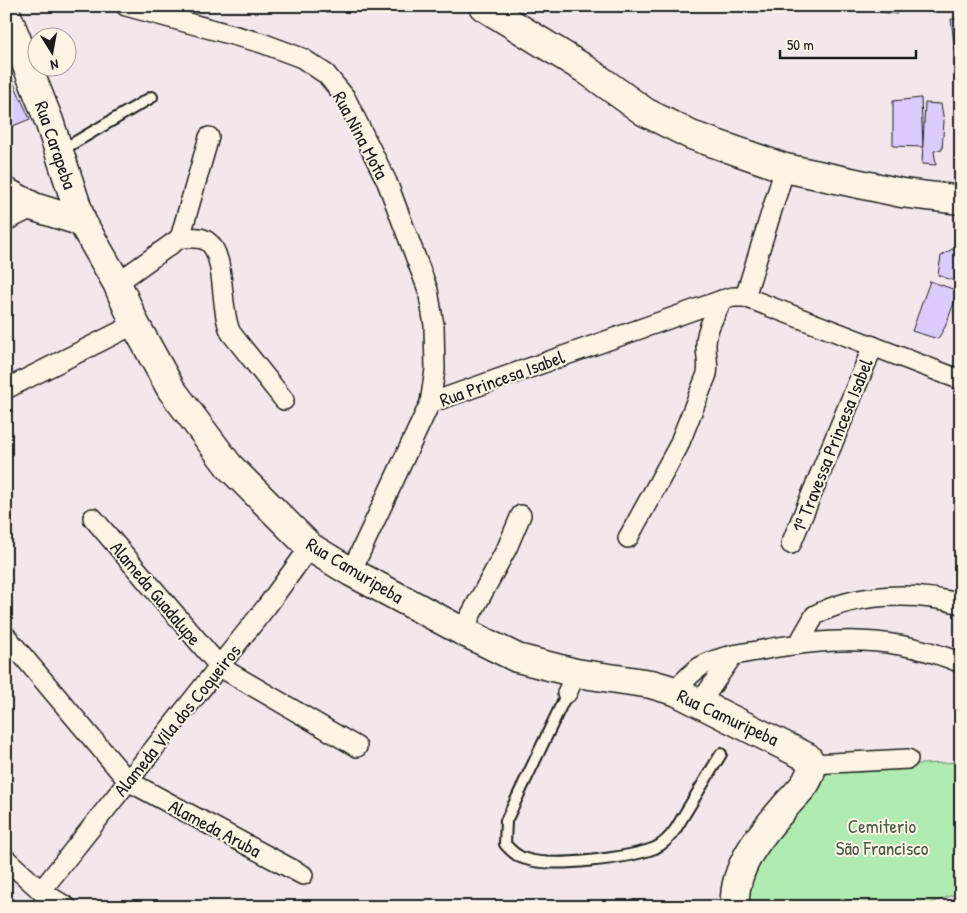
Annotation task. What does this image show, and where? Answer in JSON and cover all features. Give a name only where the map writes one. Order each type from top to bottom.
[{"type":"main road","points":[[483,6],[585,69],[645,112],[691,135],[785,168],[902,193],[961,200]]},
{"type":"main road","name":"Rua Carapeba","points":[[13,12],[82,222]]},
{"type":"main road","points":[[6,192],[34,207],[82,222]]},
{"type":"main road","name":"Rua Camuripeba","points":[[82,222],[171,389],[229,466],[310,547],[351,572],[462,631],[571,683],[651,684],[675,691],[798,750],[812,764]]},
{"type":"main road","points":[[735,907],[739,879],[747,856],[765,830],[808,781],[812,764]]},
{"type":"street","name":"Rua Nina Mota","points":[[126,6],[262,43],[302,58],[326,74],[345,97],[387,182],[428,290],[434,325],[435,370],[430,404]]},
{"type":"street","points":[[180,238],[209,138]]},
{"type":"street","points":[[746,297],[785,168]]},
{"type":"street","points":[[6,221],[34,207]]},
{"type":"street","points":[[116,283],[180,238],[199,238],[207,241],[214,249],[219,264],[225,322],[231,333],[284,400]]},
{"type":"street","name":"Rua Princesa Isabel","points":[[351,572],[430,404],[733,296],[746,297],[961,380]]},
{"type":"street","points":[[628,538],[678,447],[707,374],[709,362],[706,345],[708,331],[722,300]]},
{"type":"street","points":[[6,389],[135,324]]},
{"type":"street","name":"1ª Travessa Princesa Isabel","points":[[791,544],[873,346]]},
{"type":"street","points":[[462,631],[507,548],[520,515]]},
{"type":"street","name":"Alameda Guadalupe","points":[[93,518],[220,667],[357,746]]},
{"type":"street","name":"Alameda Vila dos Coqueiros","points":[[41,891],[220,667],[310,547]]},
{"type":"street","points":[[800,643],[815,615],[852,603],[884,596],[917,595],[961,604]]},
{"type":"street","points":[[6,636],[128,781]]},
{"type":"street","points":[[675,691],[698,668],[734,655],[800,643],[855,640],[902,644],[933,652],[961,663]]},
{"type":"street","points":[[700,703],[734,655]]},
{"type":"street","points":[[812,764],[908,759]]},
{"type":"street","name":"Alameda Aruba","points":[[128,781],[303,875]]},
{"type":"street","points":[[6,859],[41,891],[67,907]]},
{"type":"lane","points":[[59,152],[152,97]]},
{"type":"lane","points":[[571,683],[506,821],[505,844],[512,852],[527,860],[570,862],[622,856],[657,847],[671,835],[720,754]]},
{"type":"green space","name":"Cemiterio São Francisco","points":[[961,762],[961,892],[921,907],[743,907],[744,880],[778,820],[827,769]]},
{"type":"building","points":[[880,6],[898,6],[897,14],[880,12]]},
{"type":"building","points":[[951,19],[961,19],[961,99]]},
{"type":"building","points":[[11,77],[30,119],[8,128],[6,79]]},
{"type":"building","points":[[921,98],[923,147],[893,146],[893,101]]},
{"type":"building","points":[[925,103],[941,104],[944,121],[942,150],[934,151],[936,165],[922,164]]},
{"type":"building","points":[[952,249],[961,251],[961,261],[954,281],[938,275],[941,256]]},
{"type":"building","points":[[930,281],[961,292],[957,295],[945,327],[938,339],[912,331]]}]
